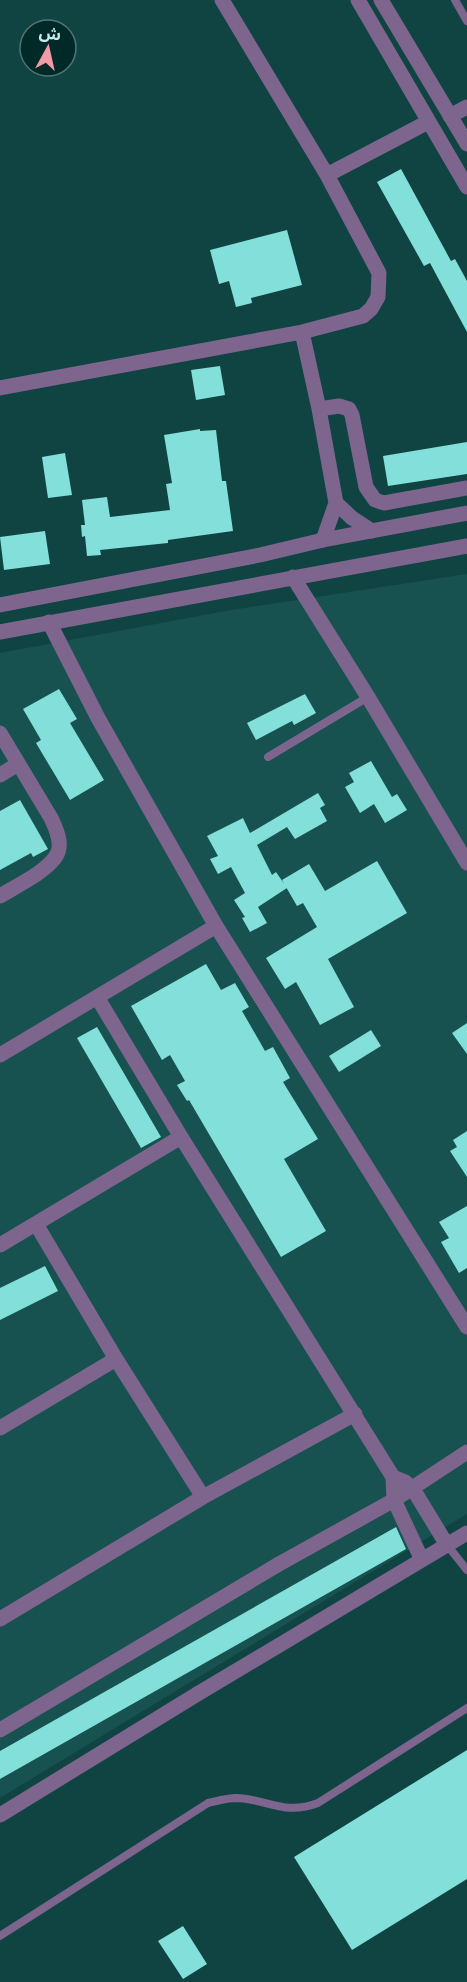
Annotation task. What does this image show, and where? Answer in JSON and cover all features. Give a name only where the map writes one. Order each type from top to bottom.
[{"type":"street","points":[[0,388],[221,345],[302,332],[363,316],[371,309],[378,297],[379,273],[327,175],[222,0]]},
{"type":"street","points":[[358,0],[467,187]]},
{"type":"street","points":[[381,0],[467,144]]},
{"type":"street","points":[[450,116],[467,107]]},
{"type":"street","points":[[327,175],[428,122]]},
{"type":"street","points":[[302,332],[336,503],[323,540]]},
{"type":"street","points":[[319,409],[339,406],[349,409],[366,487],[375,500],[384,503],[467,488]]},
{"type":"street","points":[[336,503],[352,518],[372,531]]},
{"type":"street","points":[[0,605],[467,513]]},
{"type":"street","points":[[0,632],[467,546]]},
{"type":"street","points":[[293,577],[467,863]]},
{"type":"street","points":[[49,622],[98,718],[216,926],[467,1327]]},
{"type":"street","points":[[0,733],[51,819],[60,844],[53,862],[0,896]]},
{"type":"street","points":[[0,775],[18,764]]},
{"type":"street","points":[[0,1055],[216,926]]},
{"type":"street","points":[[97,997],[181,1137],[393,1477],[394,1500],[422,1560]]},
{"type":"street","points":[[0,1245],[181,1137]]},
{"type":"street","points":[[36,1224],[116,1359],[203,1497]]},
{"type":"street","points":[[0,1428],[116,1359]]},
{"type":"street","points":[[0,1619],[203,1497],[355,1414]]},
{"type":"street","points":[[0,1730],[279,1564],[413,1489],[467,1452]]},
{"type":"street","points":[[393,1477],[405,1482],[413,1489],[447,1545]]},
{"type":"street","points":[[0,1815],[467,1533]]},
{"type":"lane","points":[[455,0],[467,21]]},
{"type":"lane","points":[[268,757],[368,697]]},
{"type":"lane","points":[[447,1545],[467,1570]]},
{"type":"lane","points":[[0,1936],[208,1803],[234,1798],[282,1808],[302,1809],[318,1803],[467,1708]]},
{"type":"shaded area","points":[[467,574],[467,1514],[0,1798],[0,653],[231,610]]},
{"type":"building","points":[[401,169],[451,261],[455,259],[467,281],[467,332],[430,263],[424,266],[377,182]]},
{"type":"building","points":[[287,230],[302,285],[251,298],[252,303],[236,307],[229,281],[219,284],[210,250]]},
{"type":"building","points":[[220,366],[225,395],[196,400],[191,370]]},
{"type":"building","points":[[200,429],[200,431],[216,430],[222,481],[226,481],[233,531],[168,540],[168,543],[100,550],[101,555],[87,556],[85,536],[82,537],[81,525],[85,525],[82,500],[107,497],[110,517],[170,510],[166,484],[172,483],[164,435]]},
{"type":"building","points":[[467,442],[467,474],[388,486],[383,456]]},
{"type":"building","points":[[65,453],[72,495],[48,498],[42,457]]},
{"type":"building","points":[[45,531],[50,564],[4,570],[0,537]]},
{"type":"building","points":[[59,689],[77,719],[70,723],[104,780],[70,800],[36,743],[41,740],[23,709]]},
{"type":"building","points":[[305,694],[316,713],[294,725],[292,721],[256,740],[247,723]]},
{"type":"building","points":[[371,761],[392,797],[397,794],[407,810],[385,823],[374,804],[360,813],[345,787],[354,782],[349,773]]},
{"type":"building","points":[[318,793],[325,805],[320,808],[327,821],[295,839],[287,827],[257,845],[272,875],[276,872],[287,888],[258,907],[267,923],[250,932],[242,918],[245,917],[234,900],[245,893],[231,867],[218,874],[210,859],[218,856],[207,836],[243,818],[250,833]]},
{"type":"building","points":[[20,800],[48,849],[33,857],[31,853],[0,870],[0,811]]},
{"type":"building","points":[[377,861],[407,913],[328,959],[354,1007],[320,1025],[296,982],[285,989],[266,958],[317,927],[303,903],[297,906],[282,880],[309,864],[325,891]]},
{"type":"building","points":[[206,964],[221,990],[235,983],[249,1007],[242,1011],[265,1051],[273,1047],[290,1078],[283,1082],[318,1139],[284,1159],[326,1231],[281,1257],[189,1100],[187,1101],[177,1085],[185,1081],[170,1055],[162,1060],[131,1006]]},
{"type":"building","points":[[467,1023],[467,1054],[452,1033]]},
{"type":"building","points":[[97,1027],[161,1137],[141,1148],[77,1038]]},
{"type":"building","points":[[371,1030],[381,1046],[339,1072],[329,1056]]},
{"type":"building","points":[[467,1131],[467,1177],[450,1151],[457,1147],[453,1140]]},
{"type":"building","points":[[467,1206],[467,1268],[459,1273],[441,1242],[449,1238],[439,1222]]},
{"type":"building","points":[[45,1266],[58,1291],[0,1320],[0,1288]]},
{"type":"building","points":[[396,1527],[406,1549],[0,1779],[0,1751]]},
{"type":"building","points":[[467,1750],[467,1879],[352,1950],[294,1857]]},
{"type":"building","points":[[183,1926],[207,1964],[183,1979],[158,1941]]}]
